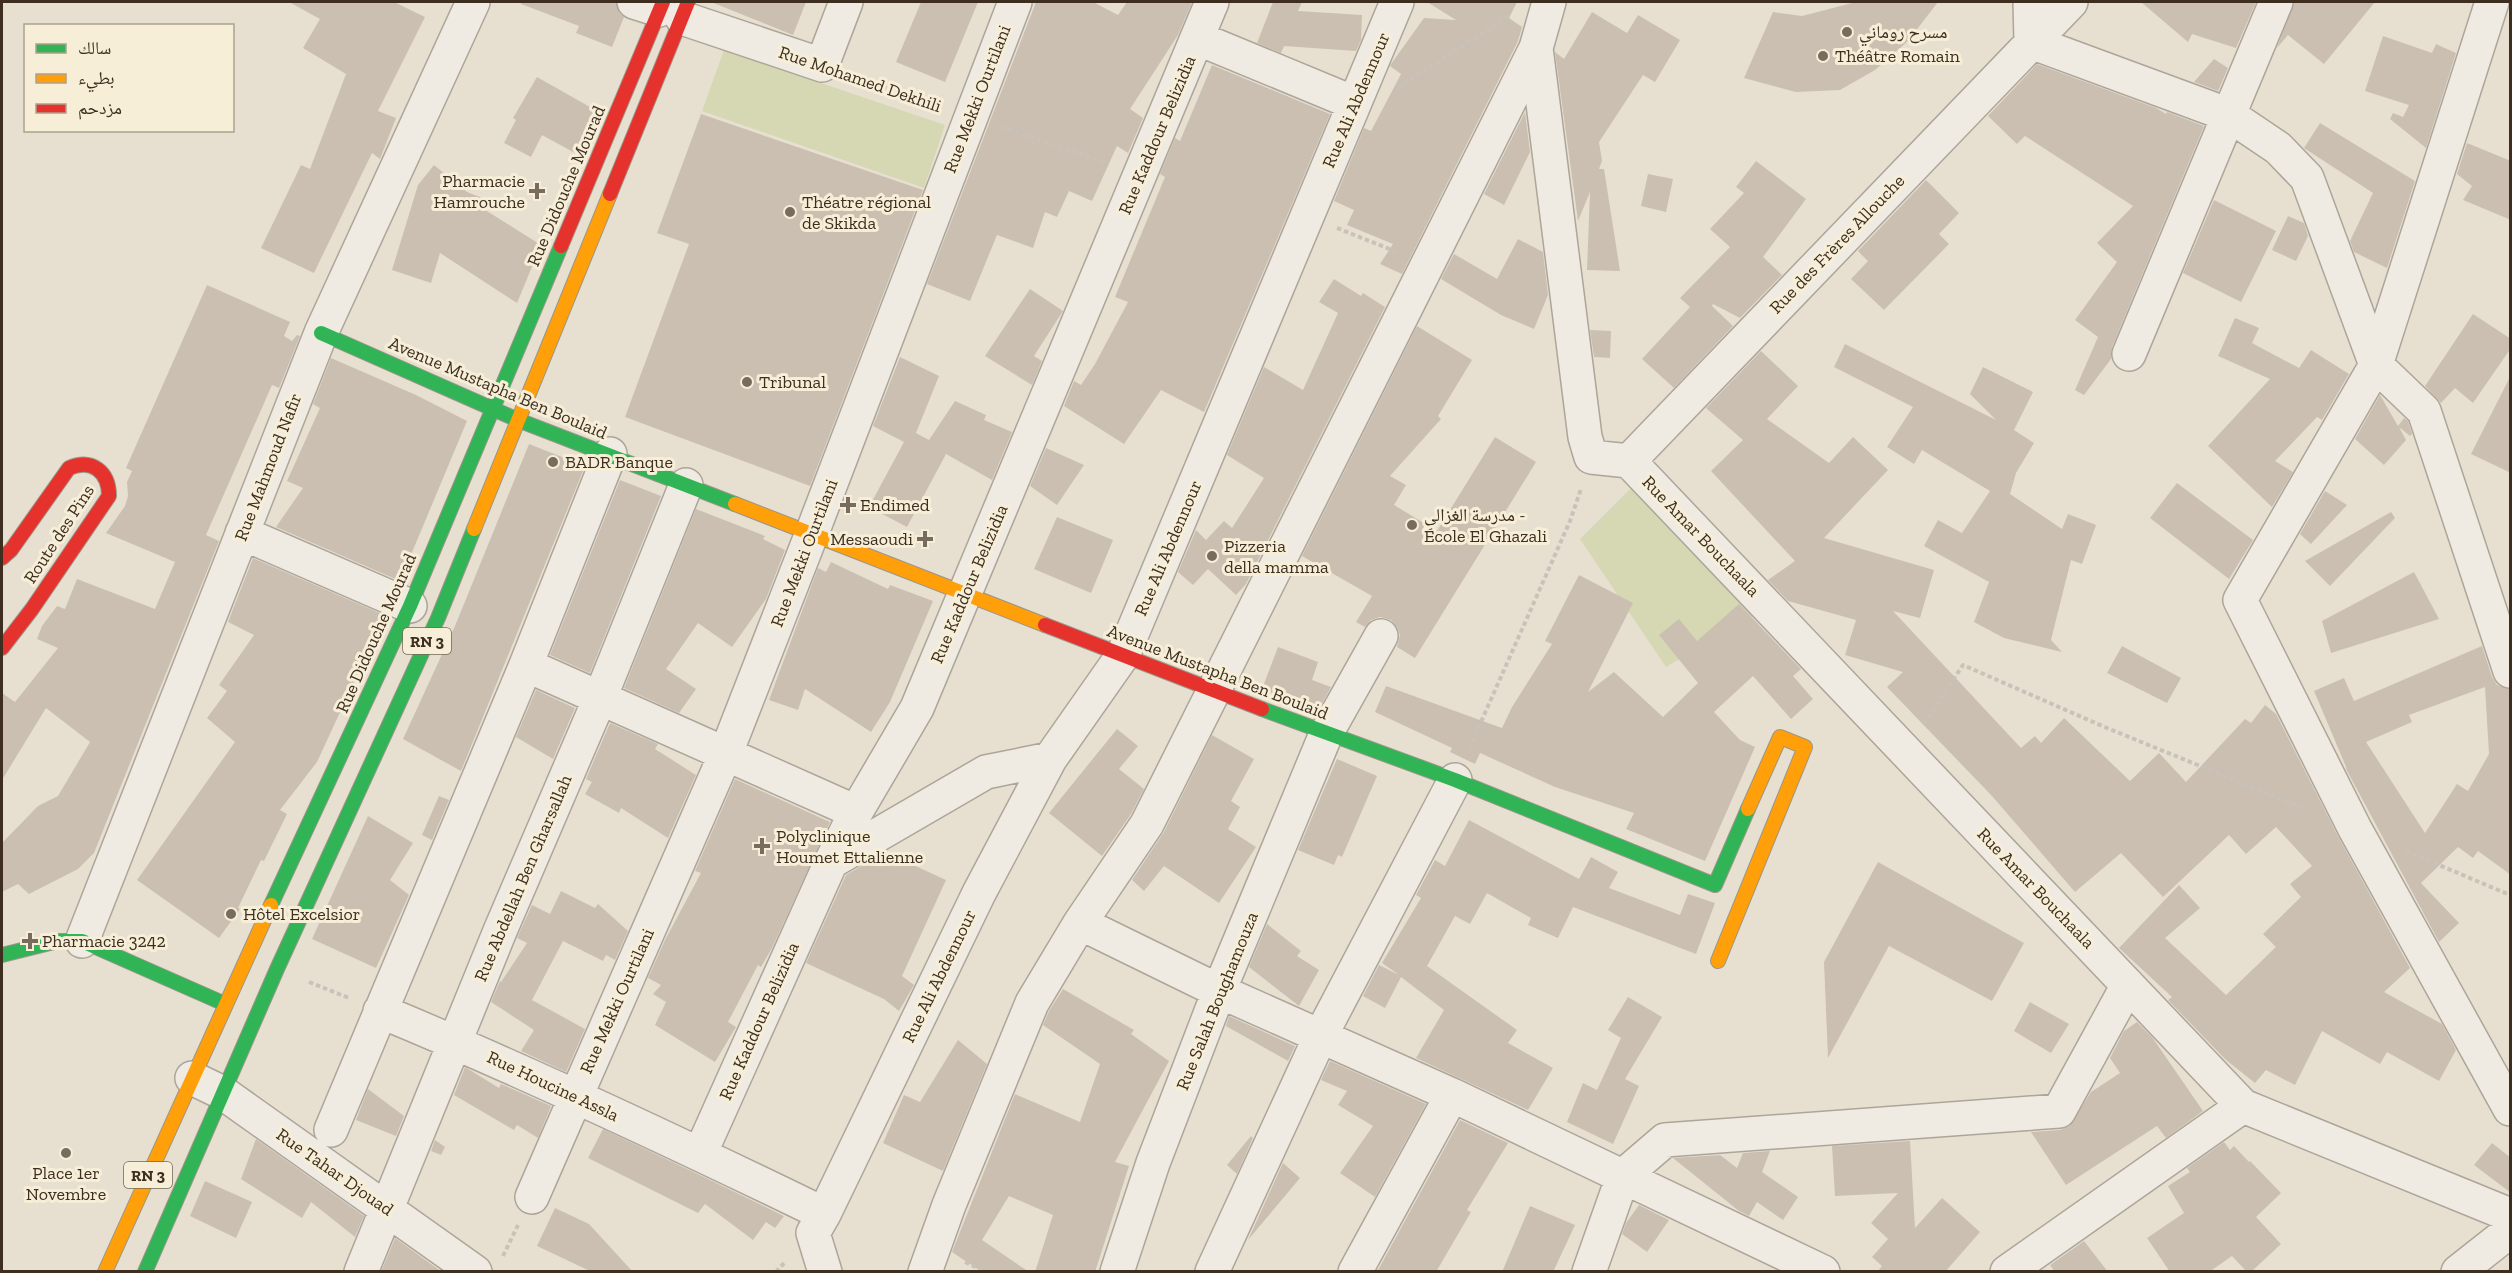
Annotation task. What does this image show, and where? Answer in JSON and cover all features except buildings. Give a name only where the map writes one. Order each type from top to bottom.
[{"type":"main road","name":"Rue Didouche Mourad","points":[[105,1272],[225,1004],[410,606],[492,408],[665,7]]},
{"type":"main road","name":"RN 3","points":[[145,1272],[277,969],[438,618],[518,420],[665,7]]},
{"type":"main road","name":"Avenue Mustapha Ben Boulaid","points":[[321,333],[518,420],[1326,734],[1455,780],[1715,885],[1780,737],[1805,747],[1718,961]]},
{"type":"main road","name":"Route des Pins","points":[[2,558],[11,550],[69,468],[85,464],[96,466],[105,474],[110,484],[110,496],[32,609],[2,648]]},
{"type":"main road","points":[[2,955],[58,941],[82,941],[225,1004]]},
{"type":"street","name":"Rue Mahmoud Nafir","points":[[82,941],[321,333],[473,2]]},
{"type":"street","points":[[822,65],[846,2]]},
{"type":"street","name":"Rue Mekki Ourtilani","points":[[532,1197],[726,753],[1015,2]]},
{"type":"street","name":"Rue Kaddour Belizidia","points":[[700,1154],[831,862],[856,812],[917,708],[1212,2]]},
{"type":"street","name":"Rue Ali Abdennour","points":[[818,1224],[979,893],[1050,759],[1123,655],[1397,2]]},
{"type":"street","points":[[926,1272],[948,1205],[1032,1003],[1080,923],[1147,824],[1536,48],[1549,2]]},
{"type":"street","points":[[2030,2],[2031,42],[2229,115],[2278,148],[2307,178],[2376,364],[2424,411],[2511,671]]},
{"type":"street","name":"Rue des Frères Allouche","points":[[1629,461],[2071,2]]},
{"type":"street","points":[[2129,354],[2276,2]]},
{"type":"street","points":[[2492,2],[2376,364],[2240,600],[2355,829],[2511,1109]]},
{"type":"street","name":"Rue Mohamed Dekhili","points":[[665,7],[822,65]]},
{"type":"street","points":[[1197,38],[1354,103]]},
{"type":"street","points":[[1536,48],[1585,437],[1592,457],[1629,461]]},
{"type":"street","points":[[331,1130],[526,665],[610,454]]},
{"type":"street","name":"Rue Amar Bouchaala","points":[[1629,461],[2243,1106],[2511,1215]]},
{"type":"street","name":"Rue Abdellah Ben Gharsallah","points":[[361,1272],[600,698],[686,485]]},
{"type":"street","points":[[242,533],[410,606]]},
{"type":"street","name":"Rue Salah Boughamouza","points":[[1117,1272],[1153,1163],[1220,991],[1326,734],[1381,636]]},
{"type":"street","points":[[526,665],[856,812]]},
{"type":"street","points":[[831,862],[986,772],[1050,759]]},
{"type":"street","points":[[1212,1272],[1321,1035],[1455,780]]},
{"type":"street","points":[[1080,923],[1220,991],[1452,1095],[1823,1272]]},
{"type":"street","points":[[1589,1272],[1623,1176],[1665,1140],[2059,1111],[2128,984]]},
{"type":"street","name":"Rue Houcine Assla","points":[[380,1011],[455,1042],[700,1154],[818,1224]]},
{"type":"street","name":"Rue Tahar Djouad","points":[[192,1078],[223,1093],[387,1208],[488,1266]]},
{"type":"street","points":[[1355,1272],[1452,1095]]},
{"type":"street","points":[[2007,1272],[2243,1106]]},
{"type":"street","points":[[818,1224],[825,1272]]},
{"type":"street","points":[[2458,1272],[2511,1231]]},
{"type":"path","points":[[1395,89],[1511,14]]},
{"type":"path","name":"Rue Mohamed Dekhili","points":[[822,65],[1141,174]]},
{"type":"path","points":[[1307,216],[1428,265]]},
{"type":"path","points":[[1455,780],[1570,521],[1592,457]]},
{"type":"path","points":[[1906,751],[1963,665],[2107,728],[2511,895]]},
{"type":"path","points":[[277,969],[380,1011]]},
{"type":"path","points":[[488,1266],[532,1197]]},
{"type":"green space","points":[[724,50],[945,125],[924,188],[702,111]]},
{"type":"green space","points":[[1630,489],[1650,495],[1756,615],[1666,667],[1580,539]]},
{"type":"traffic: fast","points":[[271,905],[410,606],[561,246]]},
{"type":"traffic: fast","points":[[321,333],[518,420],[735,504]]},
{"type":"traffic: fast","points":[[145,1272],[277,969],[438,618],[474,529]]},
{"type":"traffic: fast","points":[[1262,709],[1455,780],[1715,885],[1748,809]]},
{"type":"traffic: fast","points":[[2,955],[58,941],[82,941],[225,1004]]},
{"type":"traffic: slow","points":[[474,529],[610,194]]},
{"type":"traffic: slow","points":[[735,504],[1045,625]]},
{"type":"traffic: slow","points":[[1718,961],[1805,747],[1780,737],[1748,809]]},
{"type":"traffic: slow","points":[[105,1272],[271,905]]},
{"type":"traffic: jam","points":[[561,246],[663,2]]},
{"type":"traffic: jam","points":[[610,194],[688,2]]},
{"type":"traffic: jam","points":[[2,558],[11,550],[69,468],[85,465],[98,469],[106,480],[109,496],[32,609],[2,648]]},
{"type":"traffic: jam","points":[[1045,625],[1262,709]]},
{"type":"place","name":"مسرح روماني","points":[[1847,32]]},
{"type":"place","name":"Théâtre Romain","points":[[1823,56]]},
{"type":"place","name":"Pharmacie Hamrouche","points":[[537,191]]},
{"type":"place","name":"Théatre régional de Skikda","points":[[790,212]]},
{"type":"place","name":"Tribunal","points":[[747,382]]},
{"type":"place","name":"BADR Banque","points":[[553,462]]},
{"type":"place","name":"Endimed","points":[[848,505]]},
{"type":"place","name":"مدرسة الغزالي - École El Ghazali","points":[[1412,525]]},
{"type":"place","name":"Messaoudi","points":[[925,539]]},
{"type":"place","name":"Pizzeria della mamma","points":[[1212,556]]},
{"type":"place","name":"Polyclinique Houmet Ettalienne","points":[[762,846]]},
{"type":"place","name":"Hôtel Excelsior","points":[[231,914]]},
{"type":"place","name":"Pharmacie 3242","points":[[30,941]]},
{"type":"place","name":"Place 1er Novembre","points":[[66,1153]]}]
